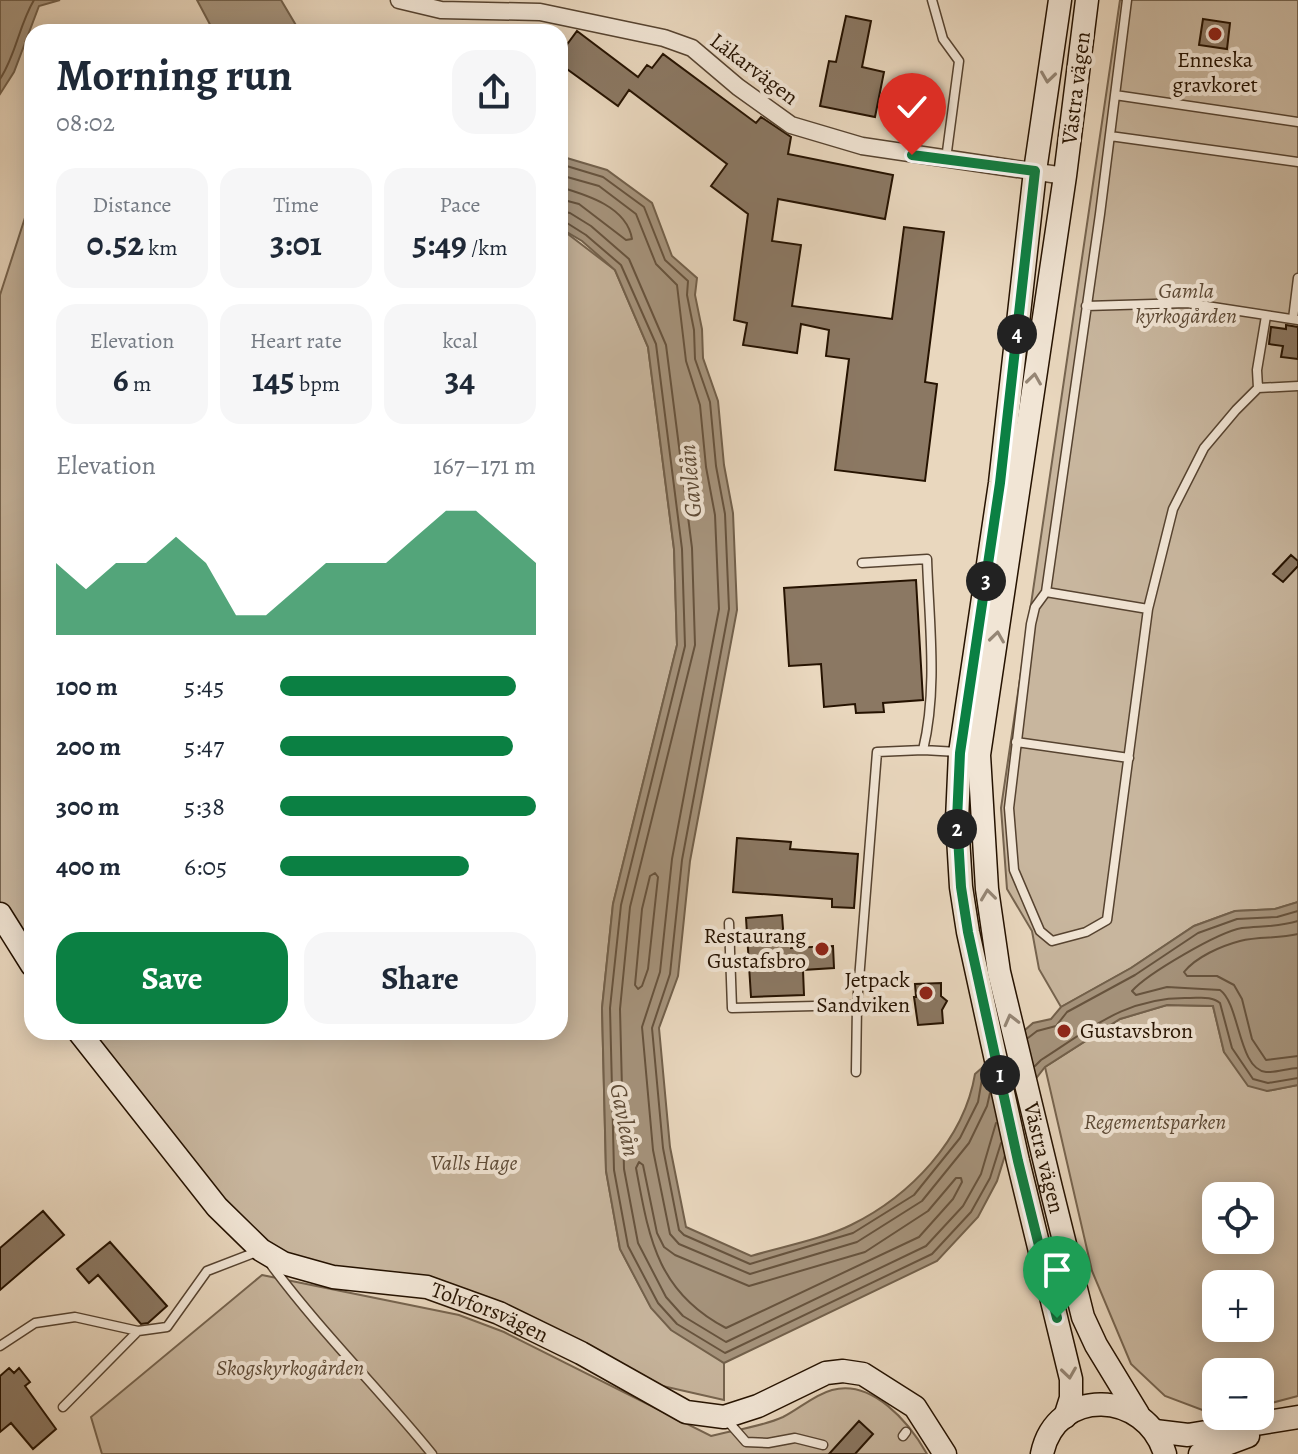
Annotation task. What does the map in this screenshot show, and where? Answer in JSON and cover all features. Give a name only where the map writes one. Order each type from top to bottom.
[{"type":"main road","name":"Västra vägen","points":[[1060,0],[1035,171],[969,754],[987,889],[989,973],[1018,1161],[1071,1379],[1071,1398],[1065,1417]]},
{"type":"main road","name":"Västra vägen","points":[[969,754],[1065,176],[1087,0]]},
{"type":"main road","points":[[0,914],[24,952]]},
{"type":"main road","name":"Västra vägen","points":[[989,973],[1042,1150],[1083,1317],[1096,1345],[1138,1414],[1155,1431]]},
{"type":"main road","name":"Tolvforsvägen","points":[[85,1040],[217,1207],[261,1250],[283,1263],[427,1287],[499,1313],[581,1353],[686,1412],[724,1417],[758,1406],[826,1373],[853,1373],[877,1382],[915,1407],[945,1454]]},
{"type":"main road","points":[[1042,1454],[1049,1436],[1065,1417],[1079,1409],[1109,1404],[1138,1414]]},
{"type":"main road","points":[[1155,1431],[1188,1435],[1292,1418]]},
{"type":"main road","points":[[1200,1454],[1292,1418]]},
{"type":"main road","points":[[1155,1431],[1165,1454]]},
{"type":"street","name":"Läkarvägen","points":[[399,0],[441,10],[540,12],[664,38],[692,48],[738,87],[791,125],[862,146],[1035,171]]},
{"type":"street","name":"Västra vägen","points":[[1035,171],[1065,176]]},
{"type":"lane","points":[[932,0],[943,39],[959,61],[946,159]]},
{"type":"lane","points":[[1127,0],[1046,592],[1035,607],[1031,624],[1009,808],[1014,870],[1040,931],[1052,941],[1086,932],[1107,920],[1148,609],[1173,509],[1204,448],[1258,388],[1298,386]]},
{"type":"lane","points":[[1115,95],[1298,122]]},
{"type":"lane","points":[[1110,136],[1298,162]]},
{"type":"lane","points":[[1086,306],[1187,303],[1295,319],[1298,278]]},
{"type":"lane","points":[[1258,388],[1257,370],[1266,316]]},
{"type":"lane","points":[[862,563],[927,559],[932,688],[930,721],[923,750]]},
{"type":"lane","points":[[1046,592],[1148,609]]},
{"type":"lane","points":[[1016,742],[1129,758]]},
{"type":"lane","points":[[856,1072],[857,1005],[877,752],[923,750],[969,754]]},
{"type":"lane","points":[[729,923],[732,1008],[857,1005]]},
{"type":"lane","points":[[0,1346],[35,1323],[75,1317],[138,1331],[167,1327],[207,1271],[261,1250],[297,1299],[385,1396],[432,1454]]},
{"type":"lane","points":[[63,1407],[138,1331]]},
{"type":"lane","points":[[724,1417],[746,1442],[768,1443],[795,1438],[823,1445]]},
{"type":"green space","name":"Gamla kyrkogården","points":[[1120,0],[1298,0],[1298,902],[1275,909],[1235,911],[1194,926],[1131,968],[1061,1007],[1039,969],[1032,931],[1007,889],[1001,808]]},
{"type":"green space","points":[[24,221],[24,952],[0,914],[0,295]]},
{"type":"green space","name":"Valls Hage","points":[[568,234],[615,270],[648,347],[674,549],[677,645],[613,904],[602,1008],[606,1171],[620,1249],[651,1307],[724,1363],[724,1400],[623,1377],[499,1313],[261,1250],[86,1040],[568,1040]]},
{"type":"green space","name":"Regementsparken","points":[[1167,1005],[1213,1006],[1224,1052],[1267,1091],[1298,1085],[1298,1396],[1274,1402],[1274,1358],[1202,1358],[1202,1410],[1165,1396],[1131,1364],[1092,1271],[1045,1067],[1120,1019]]},
{"type":"green space","name":"Skogskyrkogården","points":[[262,1275],[459,1315],[504,1332],[711,1436],[775,1420],[832,1390],[847,1388],[861,1391],[875,1397],[900,1417],[927,1454],[102,1454],[91,1417]]},
{"type":"water","points":[[0,0],[60,0],[39,6],[32,24],[24,24],[24,46],[14,72],[0,94]]},
{"type":"water","points":[[197,0],[281,0],[295,24],[210,24]]},
{"type":"water","name":"Gavleån","points":[[568,158],[607,170],[652,203],[672,256],[697,278],[695,295],[702,329],[703,358],[718,401],[724,465],[733,513],[737,610],[690,861],[678,976],[659,1028],[670,1147],[686,1227],[751,1256],[815,1239],[851,1225],[894,1198],[931,1163],[959,1121],[975,1074],[1033,1023],[1051,1019],[1061,1007],[1131,968],[1194,926],[1235,911],[1275,909],[1298,902],[1298,1085],[1267,1091],[1248,1086],[1224,1052],[1213,1006],[1167,1005],[1120,1019],[1045,1067],[1024,1094],[997,1181],[978,1217],[937,1261],[724,1363],[671,1330],[651,1308],[620,1249],[606,1171],[602,1008],[613,904],[677,645],[674,549],[648,347],[615,270],[568,233]]},
{"type":"building","points":[[846,16],[871,21],[862,67],[884,72],[875,117],[820,106],[829,61],[836,62]]},
{"type":"building","name":"Enneska gravkoret","points":[[1203,19],[1230,23],[1227,49],[1199,45]]},
{"type":"building","points":[[577,31],[638,77],[647,65],[652,68],[663,54],[756,123],[761,117],[791,137],[788,154],[893,175],[885,219],[778,199],[772,241],[801,245],[792,306],[892,319],[904,227],[944,232],[925,382],[937,384],[925,481],[835,470],[849,359],[826,356],[829,330],[801,324],[797,353],[743,345],[747,323],[734,320],[748,214],[711,186],[727,164],[629,90],[618,106],[568,70],[568,43]]},
{"type":"building","points":[[1286,325],[1298,327],[1298,359],[1281,357],[1283,346],[1269,344],[1271,327],[1286,329]]},
{"type":"building","points":[[1291,555],[1298,561],[1298,566],[1283,582],[1273,574]]},
{"type":"building","points":[[916,580],[923,700],[883,703],[884,712],[856,713],[855,704],[824,707],[821,664],[789,666],[784,588]]},
{"type":"building","points":[[737,838],[791,842],[790,849],[858,854],[854,908],[832,907],[832,899],[733,892]]},
{"type":"building","points":[[782,915],[784,942],[790,941],[791,948],[833,946],[834,968],[803,970],[804,995],[751,997],[746,918]]},
{"type":"building","points":[[941,983],[941,996],[947,1001],[942,1010],[943,1023],[918,1025],[915,984]]},
{"type":"building","points":[[43,1211],[64,1235],[0,1290],[0,1248]]},
{"type":"building","points":[[110,1242],[167,1306],[148,1323],[141,1324],[98,1275],[89,1283],[77,1269]]},
{"type":"building","points":[[9,1368],[14,1373],[19,1368],[30,1382],[25,1386],[56,1429],[33,1449],[11,1423],[0,1432],[0,1376]]},
{"type":"building","points":[[859,1421],[873,1434],[855,1454],[829,1454]]},
{"type":"place","name":"Enneska gravkoret","points":[[1215,34]]},
{"type":"place","name":"Restaurang Gustafsbro","points":[[822,949]]},
{"type":"place","name":"Jetpack Sandviken","points":[[926,993]]},
{"type":"place","name":"Gustavsbron","points":[[1064,1031]]},
{"type":"route","points":[[912,155],[1035,171],[1000,483],[960,753],[957,820],[961,887],[968,932],[1018,1161],[1057,1318]]}]
